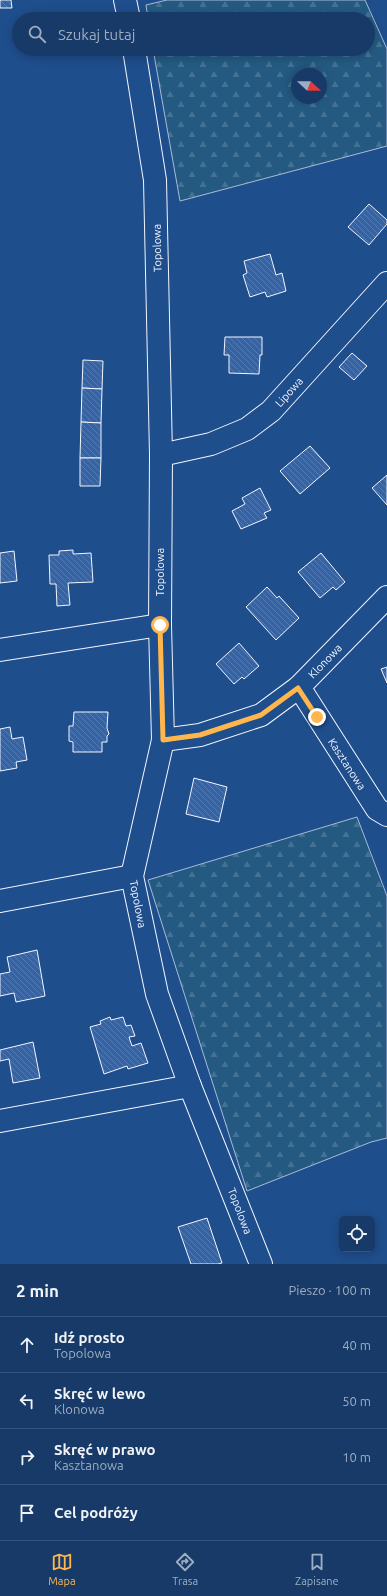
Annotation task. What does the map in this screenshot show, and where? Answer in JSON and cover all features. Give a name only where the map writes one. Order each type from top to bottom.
[{"type":"street","points":[[126,0],[128,12]]},
{"type":"street","name":"Topolowa","points":[[135,56],[155,180],[161,455],[160,625],[163,740],[132,876],[157,994],[190,1086],[261,1264]]},
{"type":"street","name":"Lipowa","points":[[161,455],[218,441],[247,429],[272,412],[387,283]]},
{"type":"street","name":"Klonowa","points":[[163,740],[200,735],[261,715],[298,688],[387,597]]},
{"type":"street","points":[[0,650],[160,625]]},
{"type":"street","name":"Kasztanowa","points":[[298,688],[377,809],[387,815]]},
{"type":"street","points":[[0,901],[132,876]]},
{"type":"street","points":[[0,1121],[190,1086]]},
{"type":"green space","points":[[167,0],[365,0],[370,12],[147,12],[146,5]]},
{"type":"green space","points":[[375,22],[387,49],[387,146],[180,201],[154,56],[375,56]]},
{"type":"green space","points":[[357,817],[387,896],[387,1138],[371,1142],[247,1191],[148,880]]},
{"type":"building","points":[[0,0],[11,0],[12,8],[0,8]]},
{"type":"building","points":[[369,204],[387,220],[387,224],[369,245],[348,227]]},
{"type":"building","points":[[270,254],[276,275],[282,273],[286,291],[267,297],[265,292],[250,297],[243,275],[247,273],[244,261]]},
{"type":"building","points":[[225,337],[262,337],[262,355],[260,355],[259,374],[229,373],[229,355],[224,355]]},
{"type":"building","points":[[352,353],[367,366],[354,380],[339,367]]},
{"type":"building","points":[[83,360],[103,361],[102,389],[82,388]]},
{"type":"building","points":[[82,388],[102,389],[101,423],[81,422]]},
{"type":"building","points":[[81,422],[101,423],[101,458],[80,458]]},
{"type":"building","points":[[310,446],[330,468],[300,494],[280,471]]},
{"type":"building","points":[[80,458],[101,458],[100,486],[80,486]]},
{"type":"building","points":[[387,475],[387,505],[372,488]]},
{"type":"building","points":[[260,488],[271,510],[264,513],[267,518],[241,529],[232,511],[245,504],[242,498]]},
{"type":"building","points":[[73,550],[73,554],[91,553],[93,582],[68,583],[70,605],[57,606],[56,584],[50,584],[49,555],[59,555],[59,551]]},
{"type":"building","points":[[14,551],[17,581],[0,583],[0,553]]},
{"type":"building","points":[[321,553],[345,582],[336,590],[333,587],[320,598],[298,572]]},
{"type":"building","points":[[267,587],[277,598],[279,596],[299,618],[276,640],[246,607]]},
{"type":"building","points":[[239,643],[259,666],[244,679],[242,677],[234,684],[216,664]]},
{"type":"building","points":[[387,667],[387,683],[381,669]]},
{"type":"building","points":[[74,712],[108,712],[107,728],[109,734],[107,736],[107,742],[102,742],[102,752],[73,752],[73,742],[69,741],[69,726],[73,726]]},
{"type":"building","points":[[10,727],[12,739],[23,737],[27,760],[16,762],[17,768],[0,771],[0,729]]},
{"type":"building","points":[[194,778],[227,787],[219,822],[186,814]]},
{"type":"building","points":[[37,950],[45,996],[16,1002],[14,993],[0,996],[0,974],[10,972],[7,957]]},
{"type":"building","points":[[110,1017],[111,1020],[123,1017],[126,1026],[131,1025],[135,1036],[129,1037],[132,1046],[141,1043],[148,1063],[128,1069],[127,1066],[104,1074],[90,1027],[101,1024],[100,1021]]},
{"type":"building","points":[[33,1042],[40,1078],[13,1083],[9,1059],[0,1061],[0,1050]]},
{"type":"building","points":[[207,1218],[222,1263],[191,1264],[178,1227]]},
{"type":"route","points":[[160,625],[163,740],[200,735],[261,715],[298,688],[317,717]]}]
